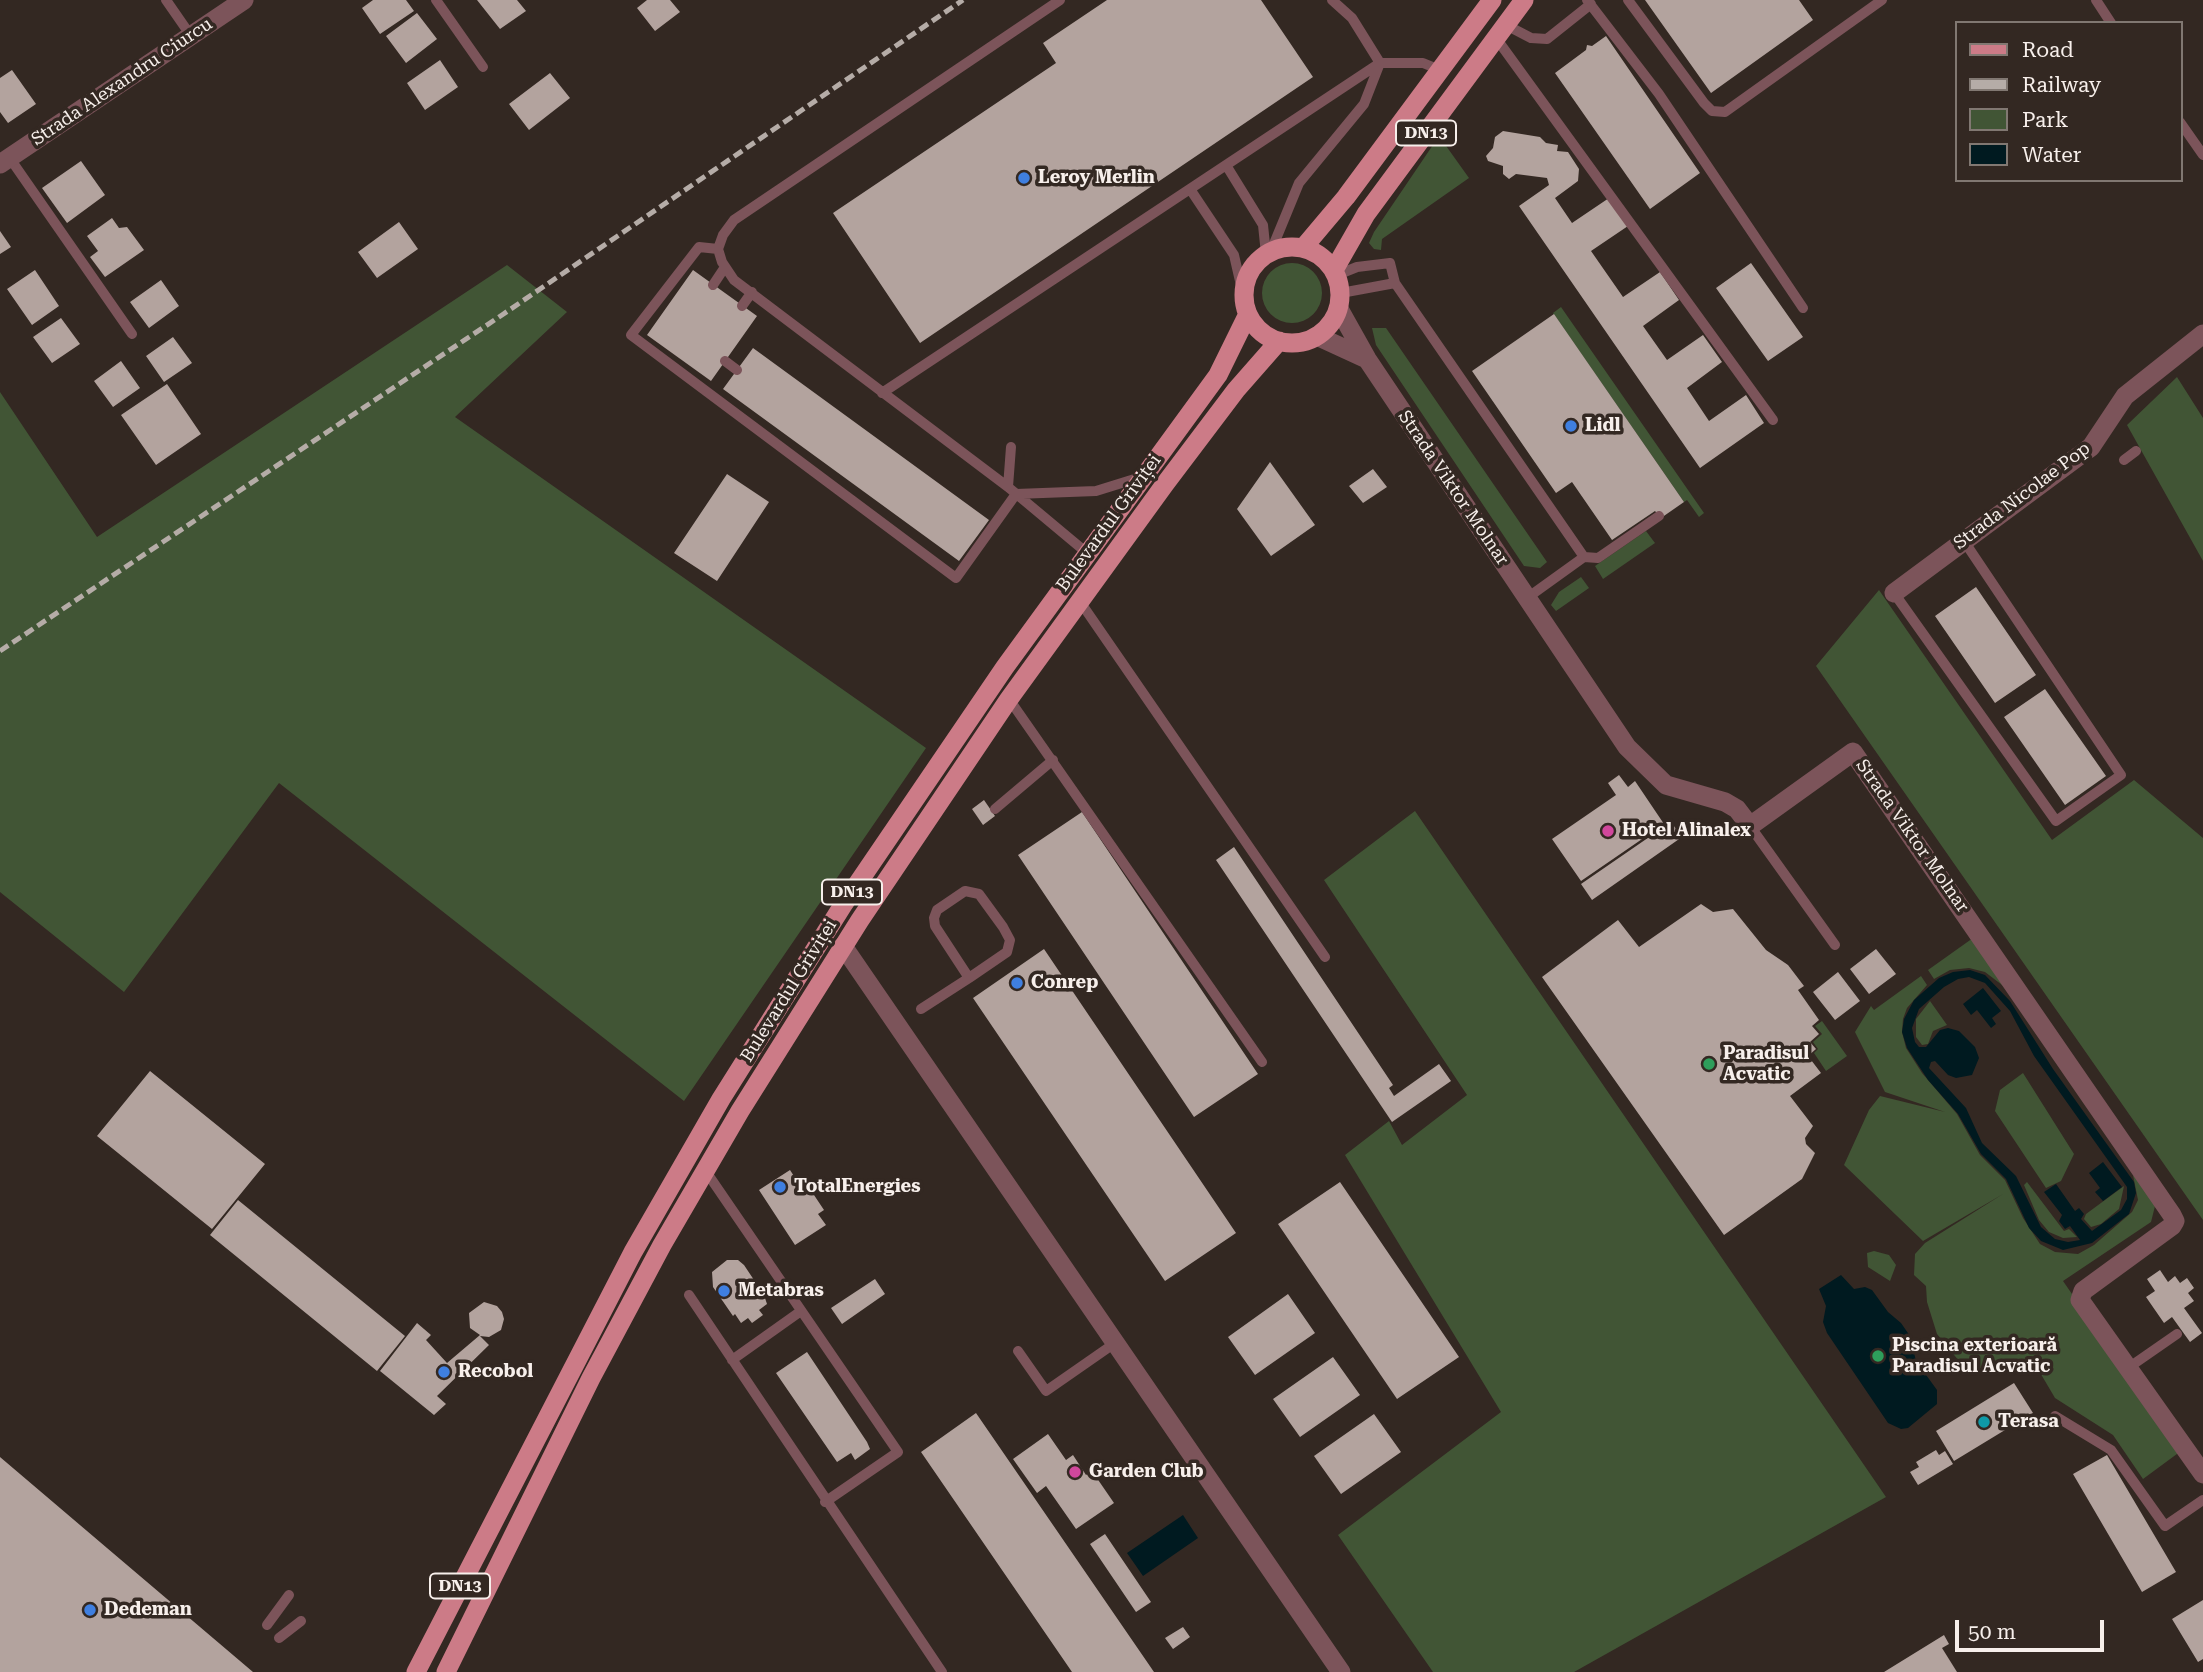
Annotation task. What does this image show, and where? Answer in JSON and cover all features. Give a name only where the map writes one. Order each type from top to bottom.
[{"type":"main road","name":"DN13","points":[[1303,248],[1346,197],[1492,0]]},
{"type":"main road","name":"DN13","points":[[1317,336],[1326,329],[1337,287],[1366,214],[1524,0]]},
{"type":"main road","points":[[1268,253],[1284,247],[1303,248],[1321,256],[1337,287]]},
{"type":"main road","name":"DN13","points":[[1247,308],[1251,270],[1268,253]]},
{"type":"main road","points":[[1247,308],[1258,328],[1279,341],[1299,343],[1317,336]]},
{"type":"main road","name":"Bulevardul Griviței","points":[[416,1672],[633,1252],[721,1099],[843,905],[1005,667],[1218,375],[1247,308]]},
{"type":"main road","name":"Bulevardul Griviței","points":[[446,1672],[591,1378],[705,1170],[843,946],[1009,699],[1220,411],[1279,341]]},
{"type":"street","name":"Strada Alexandru Ciurcu","points":[[5,160],[244,0]]},
{"type":"street","name":"Strada Viktor Molnar","points":[[1337,287],[1367,359],[1627,747],[1647,768],[1666,785],[1725,802],[1737,809],[1750,826],[1853,752],[2175,1221],[2172,1226],[2080,1295],[2080,1300],[2203,1474]]},
{"type":"street","name":"Strada Nicolae Pop","points":[[1894,593],[2091,447],[2125,396],[2203,334]]},
{"type":"street","points":[[1317,336],[1367,359]]},
{"type":"street","points":[[843,946],[1341,1672]]},
{"type":"lane","points":[[166,0],[191,36]]},
{"type":"lane","points":[[436,0],[483,66]]},
{"type":"lane","points":[[1060,0],[734,220],[723,235],[718,249],[734,280],[1012,491],[1087,553]]},
{"type":"lane","points":[[1332,0],[1352,18],[1380,63]]},
{"type":"lane","points":[[1628,0],[1704,103],[1712,111],[1725,112],[1882,0]]},
{"type":"lane","points":[[2096,0],[2110,21]]},
{"type":"lane","points":[[1501,31],[1547,40],[1589,2],[1659,94],[1803,308]]},
{"type":"lane","points":[[1501,31],[1773,420]]},
{"type":"lane","points":[[1268,253],[1299,183],[1364,104],[1380,63]]},
{"type":"lane","points":[[882,393],[1380,63],[1423,63],[1440,70]]},
{"type":"lane","points":[[2182,125],[2203,155]]},
{"type":"lane","points":[[5,160],[132,334]]},
{"type":"lane","points":[[1226,165],[1263,225],[1268,253]]},
{"type":"lane","points":[[1190,189],[1234,255],[1247,308]]},
{"type":"lane","points":[[718,249],[699,247],[631,335],[956,578],[1012,491],[1011,447]]},
{"type":"lane","points":[[1337,287],[1357,267],[1390,263],[1395,283],[1584,557]]},
{"type":"lane","points":[[713,285],[725,267]]},
{"type":"lane","points":[[1337,287],[1395,283]]},
{"type":"lane","points":[[742,306],[752,292]]},
{"type":"lane","points":[[725,361],[737,369]]},
{"type":"lane","points":[[2124,460],[2136,451]]},
{"type":"lane","points":[[1012,491],[1096,491],[1143,476]]},
{"type":"lane","points":[[1527,598],[1584,557],[1598,558],[1659,516]]},
{"type":"lane","points":[[1966,539],[1983,558]]},
{"type":"lane","points":[[1894,593],[2056,821],[2121,775],[1966,539]]},
{"type":"lane","points":[[1081,603],[1325,957]]},
{"type":"lane","points":[[1009,699],[1262,1062]]},
{"type":"lane","points":[[995,808],[1053,760]]},
{"type":"lane","points":[[1750,826],[1836,945]]},
{"type":"lane","points":[[921,1009],[969,978],[1007,953],[1010,940],[979,894],[965,891],[937,910],[934,918],[935,926],[969,978]]},
{"type":"lane","points":[[705,1170],[898,1452],[825,1502]]},
{"type":"lane","points":[[689,1295],[825,1502],[942,1672]]},
{"type":"lane","points":[[732,1360],[802,1311]]},
{"type":"lane","points":[[2128,1368],[2177,1334]]},
{"type":"lane","points":[[1018,1351],[1046,1391],[1115,1343]]},
{"type":"lane","points":[[2055,1416],[2111,1450],[2165,1526],[2203,1500]]},
{"type":"lane","points":[[267,1625],[289,1595]]},
{"type":"lane","points":[[279,1638],[300,1621]]},
{"type":"green space","points":[[1439,136],[1469,178],[1382,239],[1381,250],[1374,249],[1369,243],[1374,232]]},
{"type":"green space","points":[[1286,263],[1298,263],[1317,276],[1322,293],[1320,305],[1309,318],[1298,323],[1286,323],[1267,310],[1262,299],[1262,287],[1275,268]]},
{"type":"green space","points":[[507,265],[567,312],[455,417],[926,748],[684,1101],[279,783],[124,992],[0,892],[0,392],[97,537]]},
{"type":"green space","points":[[1561,307],[1704,513],[1699,517],[1687,500],[1684,502],[1553,313]]},
{"type":"green space","points":[[1372,328],[1386,328],[1547,562],[1540,568],[1524,566],[1376,345]]},
{"type":"green space","points":[[2177,377],[2203,418],[2203,561],[2127,425]]},
{"type":"green space","points":[[1646,531],[1655,543],[1603,579],[1595,566]]},
{"type":"green space","points":[[1581,577],[1589,588],[1556,611],[1551,605],[1559,592]]},
{"type":"green space","points":[[1879,590],[2052,840],[2134,780],[2203,838],[2203,1220],[1816,666]]},
{"type":"green space","points":[[1415,811],[1886,1497],[1574,1672],[1433,1672],[1338,1535],[1501,1412],[1345,1155],[1389,1121],[1402,1145],[1467,1095],[1324,880]]},
{"type":"green space","points":[[1973,938],[2010,991],[1985,972],[1969,968],[1950,970],[1934,979],[1928,970]]},
{"type":"green space","points":[[1921,976],[1927,985],[1907,1008],[1903,1019],[1902,1032],[1906,1048],[1922,1073],[1957,1114],[1980,1155],[2005,1180],[2023,1218],[2040,1244],[2055,1252],[2078,1254],[2094,1245],[2132,1212],[2138,1200],[2133,1175],[2156,1202],[2151,1222],[2063,1281],[2181,1451],[2143,1479],[2113,1435],[2055,1398],[2032,1359],[2004,1371],[1980,1373],[1959,1361],[1937,1334],[1927,1302],[1926,1286],[1914,1275],[1915,1254],[1925,1243],[2003,1194],[1923,1241],[1844,1165],[1869,1110],[1880,1096],[1945,1112],[1885,1092],[1855,1032],[1871,1006],[1874,1010]]},
{"type":"green space","points":[[1930,1001],[1947,1025],[1933,1031],[1928,1044],[1922,1045],[1916,1037],[1916,1019]]},
{"type":"green space","points":[[1822,1021],[1847,1056],[1826,1071],[1814,1053],[1818,1049],[1813,1042],[1822,1034],[1815,1026]]},
{"type":"green space","points":[[2023,1073],[2074,1154],[2061,1181],[2046,1188],[1995,1111],[2000,1090]]},
{"type":"green space","points":[[2027,1182],[2064,1231],[2069,1229],[2077,1237],[2063,1238],[2049,1232],[2039,1220],[2024,1185]]},
{"type":"green space","points":[[2124,1186],[2119,1209],[2101,1224],[2091,1227],[2084,1219],[2086,1214]]},
{"type":"green space","points":[[1874,1251],[1889,1255],[1896,1265],[1890,1281],[1868,1267],[1867,1253]]},
{"type":"water","points":[[1970,970],[1985,975],[2010,1001],[2053,1069],[2134,1182],[2136,1193],[2129,1214],[2092,1243],[2063,1250],[2041,1241],[2029,1228],[2006,1179],[1981,1154],[1958,1114],[1928,1080],[1907,1048],[1902,1032],[1904,1019],[1914,1000],[1939,978],[1953,972]],"holes":[[[1969,977],[1985,983],[2010,1011],[2034,1056],[2127,1187],[2127,1199],[2121,1210],[2092,1231],[2081,1219],[2084,1214],[2079,1208],[2075,1211],[2056,1184],[2044,1192],[2062,1215],[2059,1221],[2065,1229],[2070,1226],[2080,1240],[2068,1242],[2055,1239],[2041,1227],[2016,1176],[1982,1143],[1966,1108],[1929,1068],[1931,1062],[1935,1061],[1948,1075],[1956,1078],[1972,1075],[1979,1058],[1975,1047],[1959,1031],[1948,1028],[1940,1030],[1926,1047],[1919,1047],[1915,1042],[1912,1028],[1919,1009],[1944,987],[1958,979]]]},
{"type":"water","points":[[1983,988],[2001,1011],[1992,1018],[1996,1024],[1991,1028],[1977,1010],[1971,1015],[1963,1004]]},
{"type":"water","points":[[2103,1162],[2122,1187],[2103,1201],[2095,1192],[2100,1188],[2089,1173]]},
{"type":"water","name":"Piscina exterioară Paradisul Acvatic","points":[[1841,1275],[1854,1289],[1865,1287],[1872,1290],[1888,1312],[1901,1323],[1910,1336],[1916,1361],[1937,1390],[1937,1404],[1908,1428],[1901,1429],[1888,1423],[1827,1333],[1823,1322],[1826,1306],[1819,1289]]},
{"type":"water","points":[[1183,1515],[1198,1538],[1143,1576],[1127,1553]]},
{"type":"building","points":[[373,0],[406,0],[414,11],[380,34],[362,8]]},
{"type":"building","points":[[477,0],[517,0],[526,11],[500,29]]},
{"type":"building","points":[[647,0],[670,0],[680,12],[655,31],[637,8]]},
{"type":"building","name":"Leroy Merlin","points":[[1107,0],[1261,0],[1313,77],[920,343],[833,213],[1056,63],[1043,43]]},
{"type":"building","points":[[1645,0],[1799,0],[1813,20],[1711,93]]},
{"type":"building","points":[[417,13],[437,39],[406,63],[386,36]]},
{"type":"building","points":[[1606,36],[1700,173],[1650,209],[1555,73],[1586,50],[1587,45],[1592,46]]},
{"type":"building","points":[[440,60],[458,87],[425,110],[407,83]]},
{"type":"building","points":[[12,70],[36,104],[8,123],[0,112],[0,78]]},
{"type":"building","points":[[550,73],[570,98],[529,130],[509,104]]},
{"type":"building","points":[[1503,131],[1540,137],[1546,143],[1558,145],[1557,151],[1568,152],[1579,169],[1578,181],[1555,198],[1572,223],[1609,198],[1628,226],[1591,251],[1623,297],[1660,272],[1679,300],[1643,326],[1667,360],[1703,335],[1722,362],[1687,388],[1709,421],[1746,395],[1764,423],[1700,468],[1519,206],[1549,185],[1547,178],[1516,174],[1509,179],[1503,174],[1503,166],[1488,161],[1486,156],[1493,148],[1495,137]]},
{"type":"building","points":[[81,161],[105,195],[67,223],[42,188]]},
{"type":"building","points":[[112,218],[119,228],[127,227],[144,250],[105,277],[90,257],[98,251],[87,236]]},
{"type":"building","points":[[399,222],[418,249],[377,278],[358,252]]},
{"type":"building","points":[[0,231],[11,247],[0,254]]},
{"type":"building","points":[[1751,263],[1803,337],[1768,361],[1716,288]]},
{"type":"building","points":[[35,270],[59,306],[32,325],[7,289]]},
{"type":"building","points":[[693,270],[757,316],[711,381],[647,335]]},
{"type":"building","points":[[161,280],[179,306],[149,328],[130,302]]},
{"type":"building","name":"Lidl","points":[[1554,314],[1684,502],[1661,518],[1655,511],[1612,540],[1572,482],[1556,493],[1472,371]]},
{"type":"building","points":[[61,318],[80,344],[52,363],[33,337]]},
{"type":"building","points":[[173,337],[192,363],[164,382],[146,356]]},
{"type":"building","points":[[753,348],[989,520],[959,561],[723,389]]},
{"type":"building","points":[[121,361],[140,388],[113,407],[94,381]]},
{"type":"building","points":[[167,384],[201,434],[156,465],[121,415]]},
{"type":"building","points":[[1270,462],[1315,525],[1271,556],[1237,509]]},
{"type":"building","points":[[1373,469],[1387,487],[1363,503],[1349,486]]},
{"type":"building","points":[[727,474],[769,502],[717,581],[674,553]]},
{"type":"building","points":[[1976,587],[2036,675],[1995,703],[1935,616]]},
{"type":"building","points":[[2045,689],[2106,776],[2065,805],[2004,717]]},
{"type":"building","name":"Hotel Alinalex","points":[[1619,775],[1628,787],[1635,781],[1664,824],[1581,881],[1552,839],[1616,795],[1608,783]]},
{"type":"building","points":[[984,800],[995,816],[983,825],[972,809]]},
{"type":"building","points":[[1082,812],[1258,1074],[1194,1117],[1018,855]]},
{"type":"building","points":[[1671,822],[1682,837],[1592,900],[1581,884]]},
{"type":"building","points":[[1234,847],[1393,1085],[1389,1088],[1394,1096],[1439,1064],[1451,1081],[1392,1122],[1216,860]]},
{"type":"building","name":"Paradisul Acvatic","points":[[1701,904],[1713,912],[1733,909],[1766,950],[1788,965],[1804,986],[1798,990],[1819,1020],[1812,1026],[1819,1034],[1810,1042],[1816,1049],[1808,1056],[1821,1073],[1790,1096],[1813,1126],[1805,1138],[1806,1144],[1815,1153],[1802,1179],[1724,1235],[1542,977],[1618,920],[1639,947]]},
{"type":"building","points":[[1044,949],[1236,1233],[1165,1281],[973,998]]},
{"type":"building","points":[[1876,949],[1896,974],[1869,994],[1850,969]]},
{"type":"building","points":[[1838,972],[1860,1001],[1835,1020],[1813,992]]},
{"type":"building","points":[[150,1071],[265,1164],[212,1229],[97,1136]]},
{"type":"building","points":[[790,1170],[805,1193],[810,1189],[824,1210],[818,1214],[826,1225],[795,1245],[759,1190]]},
{"type":"building","points":[[1340,1182],[1459,1357],[1397,1399],[1278,1224]]},
{"type":"building","points":[[238,1200],[405,1336],[377,1371],[210,1235]]},
{"type":"building","points":[[727,1260],[738,1260],[744,1265],[764,1295],[767,1304],[759,1310],[763,1315],[752,1323],[748,1318],[741,1323],[735,1314],[733,1316],[713,1287],[712,1272]]},
{"type":"building","points":[[2160,1270],[2168,1282],[2175,1276],[2180,1283],[2187,1278],[2194,1288],[2188,1293],[2194,1301],[2184,1308],[2202,1333],[2190,1342],[2172,1317],[2164,1323],[2146,1297],[2155,1291],[2147,1279]]},
{"type":"building","points":[[875,1279],[885,1294],[842,1324],[831,1308]]},
{"type":"building","points":[[1288,1294],[1315,1333],[1255,1375],[1228,1337]]},
{"type":"building","points":[[484,1302],[497,1306],[502,1312],[504,1319],[501,1330],[489,1337],[480,1336],[489,1345],[437,1396],[446,1404],[434,1415],[380,1371],[417,1323],[431,1335],[426,1340],[447,1363],[480,1335],[470,1328],[469,1313]]},
{"type":"building","points":[[807,1352],[867,1442],[870,1449],[855,1460],[851,1453],[837,1462],[776,1373]]},
{"type":"building","points":[[1333,1357],[1360,1395],[1300,1437],[1273,1399]]},
{"type":"building","name":"Terasa","points":[[2014,1383],[2033,1413],[1954,1461],[1936,1431]]},
{"type":"building","points":[[976,1413],[1154,1672],[1072,1672],[921,1452]]},
{"type":"building","points":[[1374,1414],[1401,1452],[1341,1494],[1314,1456]]},
{"type":"building","points":[[1048,1434],[1066,1460],[1073,1455],[1086,1475],[1092,1471],[1114,1503],[1076,1529],[1046,1486],[1037,1493],[1013,1459]]},
{"type":"building","points":[[1936,1450],[1939,1455],[1945,1451],[1953,1464],[1918,1485],[1910,1472],[1919,1467],[1916,1462]]},
{"type":"building","points":[[2107,1455],[2176,1572],[2142,1592],[2073,1474]]},
{"type":"building","name":"Dedeman","points":[[0,1457],[107,1548],[253,1672],[0,1672]]},
{"type":"building","points":[[1105,1534],[1151,1602],[1136,1612],[1090,1544]]},
{"type":"building","points":[[2203,1600],[2203,1659],[2198,1662],[2172,1619]]},
{"type":"building","points":[[1183,1627],[1190,1637],[1173,1649],[1165,1638]]},
{"type":"building","points":[[1944,1635],[1949,1644],[1942,1648],[1957,1672],[1884,1672]]},
{"type":"railway","points":[[0,651],[502,315],[963,0]]},
{"type":"place","name":"Leroy Merlin","points":[[1024,178]]},
{"type":"place","name":"Lidl","points":[[1571,426]]},
{"type":"place","name":"Hotel Alinalex","points":[[1608,831]]},
{"type":"place","name":"Conrep","points":[[1017,983]]},
{"type":"place","name":"Paradisul Acvatic","points":[[1709,1064]]},
{"type":"place","name":"TotalEnergies","points":[[780,1187]]},
{"type":"place","name":"Metabras","points":[[724,1291]]},
{"type":"place","name":"Piscina exterioară Paradisul Acvatic","points":[[1878,1356]]},
{"type":"place","name":"Recobol","points":[[444,1372]]},
{"type":"place","name":"Terasa","points":[[1984,1422]]},
{"type":"place","name":"Garden Club","points":[[1075,1472]]},
{"type":"place","name":"Dedeman","points":[[90,1610]]}]
